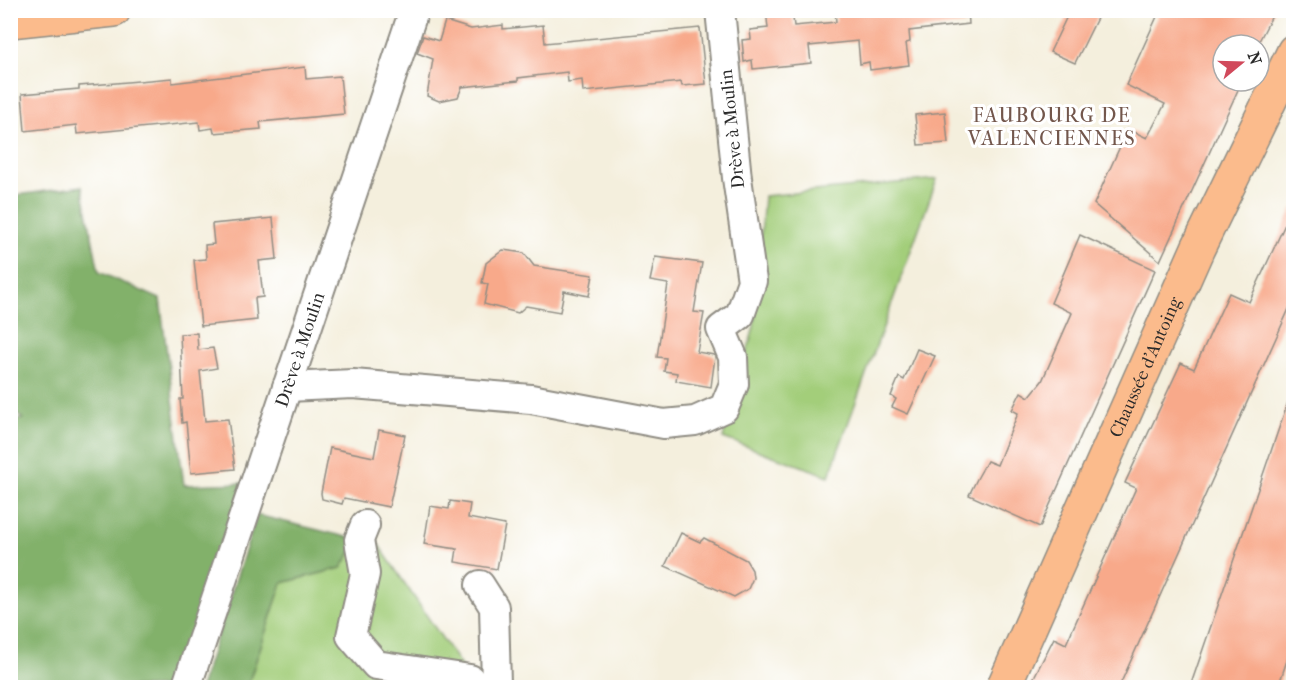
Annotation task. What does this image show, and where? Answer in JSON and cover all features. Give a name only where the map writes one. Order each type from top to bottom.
[{"type":"main road","points":[[10,21],[114,10]]},
{"type":"main road","name":"Chaussée d'Antoing","points":[[1003,687],[1193,258],[1293,51]]},
{"type":"street","name":"Drève à Moulin","points":[[186,687],[414,10]]},
{"type":"street","name":"Drève à Moulin","points":[[287,387],[353,384],[531,399],[664,424],[695,421],[724,408],[734,384],[733,357],[721,329],[740,315],[752,281],[737,178],[720,10]]},
{"type":"street","points":[[365,525],[359,540],[365,574],[351,636],[376,665],[485,685],[494,607],[480,585]]},
{"type":"green space","points":[[937,179],[829,476],[723,438],[754,327],[764,196]]},
{"type":"green space","points":[[82,186],[99,272],[160,299],[184,485],[244,483],[176,687],[11,687],[10,421],[23,419],[11,409],[11,196]]},
{"type":"green space","points":[[257,515],[359,540],[341,568],[282,583],[247,687],[200,688]]},
{"type":"green space","points":[[359,540],[378,544],[470,679],[472,688],[247,688],[282,583],[341,568]]},
{"type":"building","points":[[766,10],[792,10],[794,26],[836,22],[835,10],[968,10],[969,24],[909,31],[910,42],[906,43],[909,65],[870,70],[869,62],[860,64],[858,41],[809,46],[811,63],[753,69],[752,60],[744,62],[742,40],[751,39],[750,30],[768,28]]},
{"type":"building","points":[[1070,10],[1101,10],[1075,63],[1050,52]]},
{"type":"building","points":[[1160,10],[1275,10],[1263,33],[1211,33],[1211,93],[1237,93],[1160,261],[1094,204],[1128,129],[1147,138],[1165,104],[1126,85]]},
{"type":"building","points":[[445,21],[471,29],[503,25],[503,29],[543,25],[545,43],[700,28],[706,84],[682,86],[681,82],[583,92],[582,80],[568,82],[567,72],[518,78],[518,81],[462,87],[458,97],[439,101],[427,96],[433,59],[417,53],[423,36],[439,41]]},
{"type":"building","points":[[305,67],[306,79],[340,76],[344,114],[260,122],[261,129],[214,133],[213,128],[200,130],[199,122],[77,134],[76,125],[25,131],[22,94],[79,89],[79,86],[172,78],[172,83]]},
{"type":"building","points":[[945,112],[948,143],[918,145],[915,115]]},
{"type":"building","points":[[1293,207],[1293,300],[1119,687],[1029,687],[1054,638],[1066,644],[1136,488],[1125,483],[1181,363],[1194,369],[1229,293],[1249,302]]},
{"type":"building","points":[[273,218],[277,259],[259,261],[263,297],[255,298],[257,320],[201,326],[194,260],[206,259],[205,245],[214,244],[212,224]]},
{"type":"building","points":[[1080,235],[1155,270],[1040,527],[969,495],[987,461],[997,465],[1018,413],[1012,410],[1021,392],[1029,397],[1042,381],[1072,313],[1051,303]]},
{"type":"building","points":[[503,250],[524,253],[534,266],[593,275],[589,296],[564,291],[560,312],[526,306],[518,313],[484,304],[488,284],[482,283],[486,263]]},
{"type":"building","points":[[655,257],[702,263],[694,312],[704,313],[697,352],[715,357],[711,387],[676,381],[677,373],[664,371],[666,358],[657,357],[668,284],[650,281]]},
{"type":"building","points":[[197,333],[198,350],[213,348],[217,368],[200,371],[205,421],[228,419],[235,469],[191,473],[186,422],[182,423],[180,399],[183,399],[180,334]]},
{"type":"building","points":[[917,349],[935,356],[908,414],[892,407],[896,399],[891,396],[899,377],[904,380]]},
{"type":"building","points":[[1290,396],[1293,396],[1293,643],[1278,687],[1190,687]]},
{"type":"building","points":[[379,430],[405,435],[389,507],[344,498],[342,504],[322,499],[321,493],[330,448],[374,457]]},
{"type":"building","points":[[450,501],[470,504],[468,518],[505,525],[497,569],[455,562],[457,549],[424,544],[430,506],[449,509]]},
{"type":"building","points":[[681,533],[700,542],[704,538],[746,560],[752,570],[753,578],[748,589],[734,597],[665,566]]},
{"type":"district","name":"FAUBOURG DE VALENCIENNES","points":[[1052,126]]}]
